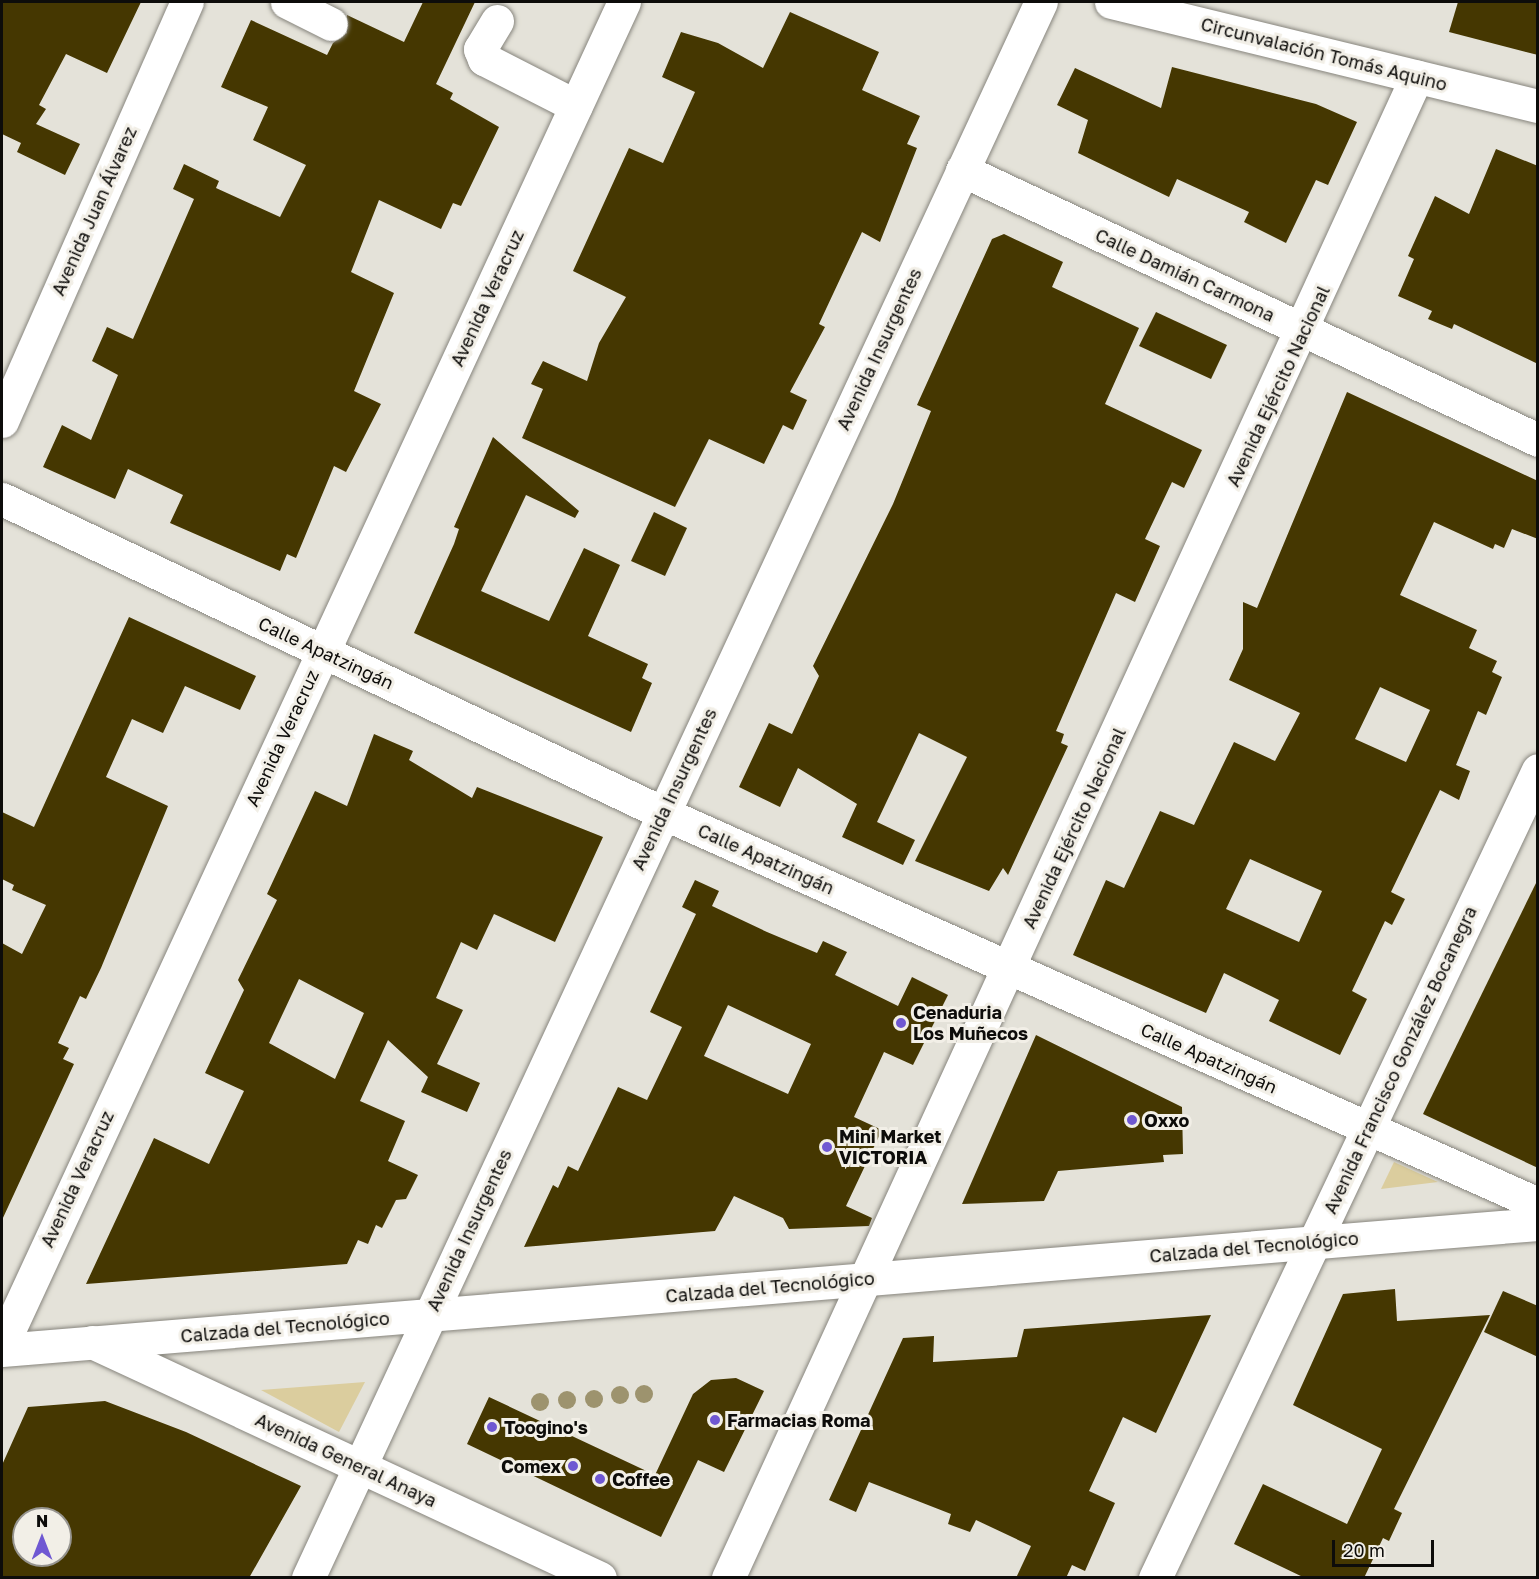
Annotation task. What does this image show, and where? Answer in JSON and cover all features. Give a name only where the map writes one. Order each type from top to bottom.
[{"type":"street","name":"Avenida Juan Álvarez","points":[[2,421],[187,2]]},
{"type":"street","points":[[287,2],[331,24]]},
{"type":"street","name":"Avenida Veracruz","points":[[2,1345],[10,1301],[323,651],[624,2]]},
{"type":"street","name":"Avenida Insurgentes","points":[[308,1578],[1041,2]]},
{"type":"street","name":"Circunvalación Tomás Aquino","points":[[1111,2],[1538,106]]},
{"type":"street","points":[[497,21],[480,49],[484,59],[576,106]]},
{"type":"street","name":"Avenida Ejército Nacional","points":[[728,1578],[1304,331],[1417,76]]},
{"type":"street","name":"Calle Damián Carmona","points":[[962,170],[1538,440]]},
{"type":"street","name":"Calle Apatzingán","points":[[2,499],[663,813],[1538,1204]]},
{"type":"street","name":"Avenida Francisco González Bocanegra","points":[[1155,1578],[1538,770]]},
{"type":"street","name":"Calzada del Tecnológico","points":[[2,1350],[1538,1224]]},
{"type":"street","name":"Avenida General Anaya","points":[[92,1342],[600,1578]]},
{"type":"shaded area","points":[[1394,1162],[1438,1182],[1381,1189]]},
{"type":"shaded area","points":[[365,1382],[339,1432],[261,1390]]},
{"type":"building","points":[[2,2],[141,2],[107,73],[66,54],[39,105],[46,109],[36,124],[80,144],[65,175],[17,152],[21,143],[2,134]]},
{"type":"building","points":[[423,2],[475,2],[436,84],[453,93],[450,99],[499,127],[461,206],[453,203],[441,229],[379,200],[351,272],[394,293],[354,391],[381,404],[346,472],[334,466],[296,558],[287,554],[280,571],[170,523],[183,495],[128,469],[115,499],[43,467],[62,425],[91,440],[118,375],[92,361],[107,327],[133,339],[194,199],[173,189],[184,164],[219,181],[216,188],[280,217],[306,165],[253,140],[268,107],[221,87],[251,20],[327,55],[333,43],[347,33],[347,15],[404,42]]},
{"type":"building","points":[[1458,2],[1538,2],[1538,55],[1449,32]]},
{"type":"building","points":[[790,12],[879,52],[862,90],[920,116],[907,144],[917,148],[880,242],[862,232],[819,324],[825,327],[790,392],[807,400],[793,430],[783,425],[764,464],[709,439],[675,507],[522,438],[543,389],[531,384],[543,361],[587,381],[599,343],[626,297],[573,271],[629,148],[663,163],[695,92],[662,77],[681,32],[718,43],[763,68]]},
{"type":"building","points":[[1172,67],[1316,104],[1357,122],[1328,185],[1316,180],[1286,243],[1244,222],[1249,212],[1177,179],[1169,197],[1078,153],[1088,120],[1057,105],[1075,68],[1161,108]]},
{"type":"building","points":[[1496,149],[1538,166],[1538,364],[1454,324],[1452,329],[1428,319],[1432,311],[1398,296],[1414,259],[1408,256],[1435,196],[1469,214]]},
{"type":"building","points":[[1004,234],[1063,262],[1052,287],[1139,328],[1105,404],[1202,450],[1184,488],[1172,482],[1145,539],[1160,546],[1135,602],[1116,593],[1056,731],[1064,734],[1061,743],[1068,746],[1008,875],[1003,868],[989,891],[915,861],[967,757],[919,733],[877,822],[915,840],[903,865],[842,837],[857,804],[798,768],[780,807],[739,787],[769,723],[792,734],[819,676],[813,666],[893,504],[931,411],[917,405],[992,239]]},
{"type":"building","points":[[1156,312],[1227,345],[1211,379],[1139,346]]},
{"type":"building","points":[[1347,392],[1538,481],[1538,539],[1512,529],[1504,548],[1495,544],[1493,549],[1434,522],[1400,595],[1477,630],[1469,648],[1497,661],[1492,672],[1502,677],[1486,715],[1478,711],[1456,765],[1470,771],[1459,800],[1440,790],[1391,892],[1405,899],[1392,925],[1385,921],[1352,991],[1367,999],[1340,1055],[1269,1021],[1279,1000],[1224,973],[1206,1013],[1073,955],[1106,880],[1124,888],[1160,811],[1194,825],[1234,742],[1275,761],[1300,713],[1229,680],[1243,649],[1243,602],[1257,608]],"holes":[[[1380,687],[1430,710],[1406,762],[1355,739]],[[1250,859],[1322,891],[1299,942],[1226,909]]]},
{"type":"building","points":[[493,437],[579,511],[575,518],[526,495],[481,591],[549,621],[584,548],[620,565],[588,636],[648,664],[642,678],[652,683],[631,732],[414,633],[454,544],[459,529],[454,527]]},
{"type":"building","points":[[654,512],[687,528],[665,576],[631,561]]},
{"type":"building","points":[[129,617],[256,676],[240,710],[185,686],[163,733],[132,719],[106,777],[168,806],[101,968],[86,999],[80,996],[58,1043],[69,1048],[63,1059],[74,1064],[2,1220],[2,943],[22,954],[46,905],[12,890],[14,885],[2,879],[2,812],[34,827]]},
{"type":"building","points":[[374,734],[413,751],[409,760],[472,798],[477,787],[603,837],[555,942],[494,914],[477,950],[461,942],[436,998],[463,1010],[437,1064],[480,1083],[467,1112],[421,1092],[428,1077],[388,1040],[360,1101],[405,1121],[388,1161],[418,1175],[406,1199],[396,1200],[382,1228],[376,1225],[368,1244],[358,1240],[347,1264],[86,1284],[154,1138],[209,1164],[244,1091],[205,1073],[244,990],[238,980],[277,900],[267,894],[315,791],[347,806]],"holes":[[[299,979],[364,1013],[335,1079],[269,1043]]]},
{"type":"building","points":[[1538,879],[1538,1168],[1423,1114]]},
{"type":"building","points":[[695,880],[719,891],[712,906],[817,953],[823,941],[847,952],[835,975],[898,1006],[912,977],[948,995],[913,1065],[884,1052],[854,1117],[882,1130],[846,1206],[872,1218],[869,1226],[789,1229],[783,1218],[734,1196],[715,1231],[524,1247],[553,1185],[558,1188],[568,1166],[578,1171],[618,1087],[647,1100],[682,1027],[650,1012],[696,914],[682,907]],"holes":[[[728,1005],[811,1044],[788,1094],[704,1056]]]},
{"type":"building","points":[[1036,1035],[1182,1107],[1183,1154],[1163,1155],[1164,1162],[1058,1171],[1044,1201],[962,1204]]},
{"type":"building","points":[[1395,1289],[1397,1321],[1490,1315],[1394,1509],[1402,1513],[1389,1541],[1383,1538],[1364,1578],[1305,1578],[1234,1544],[1263,1484],[1347,1524],[1382,1449],[1293,1405],[1343,1294]]},
{"type":"building","points":[[1503,1291],[1538,1306],[1538,1357],[1484,1332]]},
{"type":"building","points":[[1211,1315],[1156,1433],[1123,1417],[1089,1491],[1115,1503],[1085,1571],[1072,1565],[1066,1578],[1016,1578],[1031,1546],[976,1520],[970,1532],[948,1524],[951,1514],[869,1482],[856,1512],[829,1500],[903,1338],[934,1336],[933,1362],[1017,1357],[1024,1329]]},
{"type":"building","points":[[736,1378],[764,1391],[724,1472],[698,1460],[661,1537],[467,1444],[489,1397],[655,1475],[693,1394],[711,1380]]},
{"type":"building","points":[[105,1401],[186,1432],[301,1486],[249,1578],[2,1578],[2,1465],[28,1407]]},
{"type":"place","name":"Cenaduria Los Muñecos","points":[[901,1023]]},
{"type":"place","name":"Oxxo","points":[[1132,1120]]},
{"type":"place","name":"Mini Market VICTORIA","points":[[827,1147]]},
{"type":"place","name":"Farmacias Roma","points":[[715,1420]]},
{"type":"place","name":"Toogino's","points":[[492,1427]]},
{"type":"place","name":"Comex","points":[[573,1466]]},
{"type":"place","name":"Coffee","points":[[600,1479]]}]
